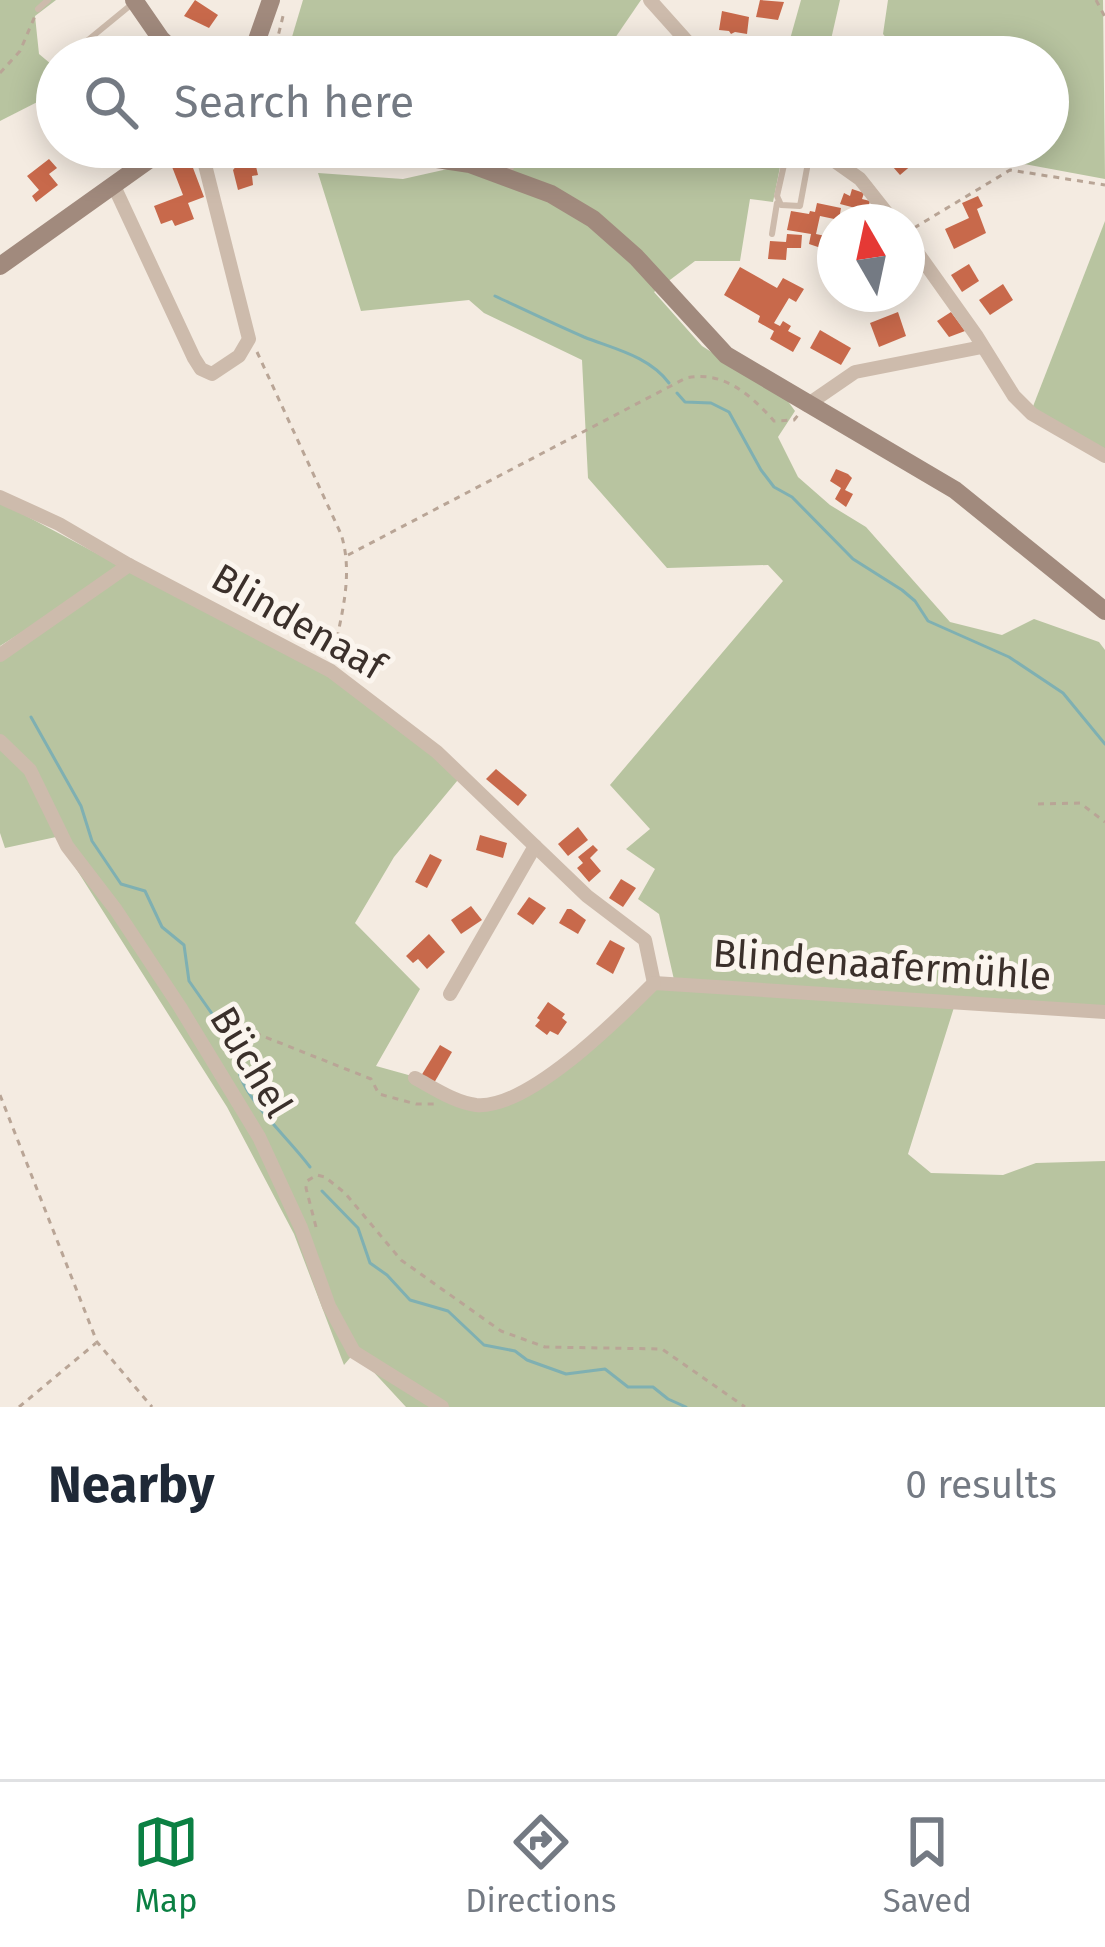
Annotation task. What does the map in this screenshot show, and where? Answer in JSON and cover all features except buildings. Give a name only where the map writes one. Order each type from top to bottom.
[{"type":"main road","points":[[258,36],[271,0]]},
{"type":"main road","points":[[135,1],[159,36]]},
{"type":"main road","points":[[0,266],[135,168]]},
{"type":"main road","points":[[482,168],[551,194],[593,219],[636,257],[726,355],[965,497],[1105,611]]},
{"type":"street","points":[[650,0],[682,36]]},
{"type":"street","points":[[112,184],[201,369],[212,374],[239,356],[249,339],[206,168]]},
{"type":"street","points":[[504,175],[506,168]]},
{"type":"street","points":[[844,168],[880,204]]},
{"type":"street","points":[[925,261],[1003,382],[1033,414],[1105,456]]},
{"type":"street","points":[[807,404],[855,372],[982,347]]},
{"type":"street","name":"Blindenaaf","points":[[0,497],[331,671],[437,752],[587,896],[645,940],[654,983]]},
{"type":"street","points":[[0,655],[130,566]]},
{"type":"street","name":"Büchel","points":[[0,741],[30,770],[67,846],[116,910],[259,1137],[301,1228],[329,1306],[354,1352],[442,1407]]},
{"type":"street","points":[[450,994],[535,846]]},
{"type":"street","points":[[415,1078],[454,1099],[479,1106],[501,1102],[562,1068],[654,983]]},
{"type":"street","name":"Blindenaafermühle","points":[[654,983],[1105,1012]]},
{"type":"lane","points":[[38,9],[48,0]]},
{"type":"lane","points":[[93,36],[135,1]]},
{"type":"lane","points":[[772,234],[784,168]]},
{"type":"lane","points":[[778,199],[781,205],[800,206],[804,168]]},
{"type":"path","points":[[278,36],[287,0]]},
{"type":"path","points":[[1096,0],[1105,17]]},
{"type":"path","points":[[0,73],[20,51],[38,9]]},
{"type":"path","points":[[925,224],[1010,170],[1105,185]]},
{"type":"path","points":[[245,345],[257,352],[267,370],[348,555],[331,671]]},
{"type":"path","points":[[348,555],[686,378],[717,377],[754,398],[773,421],[794,420],[807,404]]},
{"type":"path","points":[[1038,804],[1080,803],[1105,822]]},
{"type":"path","points":[[211,1057],[255,1034],[371,1079],[379,1094],[429,1106],[454,1099]]},
{"type":"path","points":[[0,1095],[98,1342],[152,1407]]},
{"type":"path","points":[[316,1227],[307,1188],[317,1175],[345,1193],[401,1260],[501,1331],[545,1347],[662,1349],[745,1407]]},
{"type":"path","points":[[19,1407],[98,1342]]},
{"type":"green space","points":[[0,0],[56,0],[35,16],[36,103],[0,121]]},
{"type":"green space","points":[[303,0],[641,0],[616,36],[292,36]]},
{"type":"green space","points":[[801,0],[840,0],[832,36],[791,36]]},
{"type":"green space","points":[[888,0],[1103,0],[1105,179],[1045,168],[1069,168],[1069,36],[883,34]]},
{"type":"green space","points":[[452,168],[483,168],[503,174],[505,168],[780,168],[773,202],[750,199],[740,261],[695,261],[654,292],[702,346],[787,400],[795,411],[778,437],[798,477],[830,505],[866,527],[950,622],[1002,635],[1034,619],[1099,642],[1105,650],[1105,1012],[956,1001],[908,1154],[931,1173],[1003,1175],[1036,1163],[1105,1161],[1105,1407],[406,1407],[355,1352],[344,1365],[294,1234],[227,1107],[56,837],[5,848],[0,833],[0,660],[129,572],[300,653],[462,775],[394,857],[355,923],[420,989],[376,1066],[479,1105],[563,1068],[654,983],[675,984],[659,914],[638,899],[655,869],[626,849],[650,829],[610,785],[783,581],[768,565],[667,568],[588,478],[582,360],[484,313],[469,300],[361,311],[318,173],[403,179]]},
{"type":"green space","points":[[1105,221],[1105,452],[1032,409]]},
{"type":"green space","points":[[0,502],[124,568],[0,646]]},
{"type":"waterway","points":[[495,296],[641,360],[669,383]]},
{"type":"waterway","points":[[677,393],[685,402],[711,403],[729,412],[774,487],[792,497],[853,559],[902,590],[928,621],[1009,657],[1063,693],[1105,744]]},
{"type":"waterway","points":[[31,717],[81,806],[92,841],[121,884],[145,891],[162,927],[184,945],[189,981],[222,1028]]},
{"type":"waterway","points":[[237,1057],[241,1078],[254,1100],[310,1167]]},
{"type":"waterway","points":[[322,1191],[358,1228],[370,1263],[410,1300],[448,1311],[484,1345],[515,1351],[566,1374],[605,1369],[628,1387],[653,1387],[686,1407]]}]
